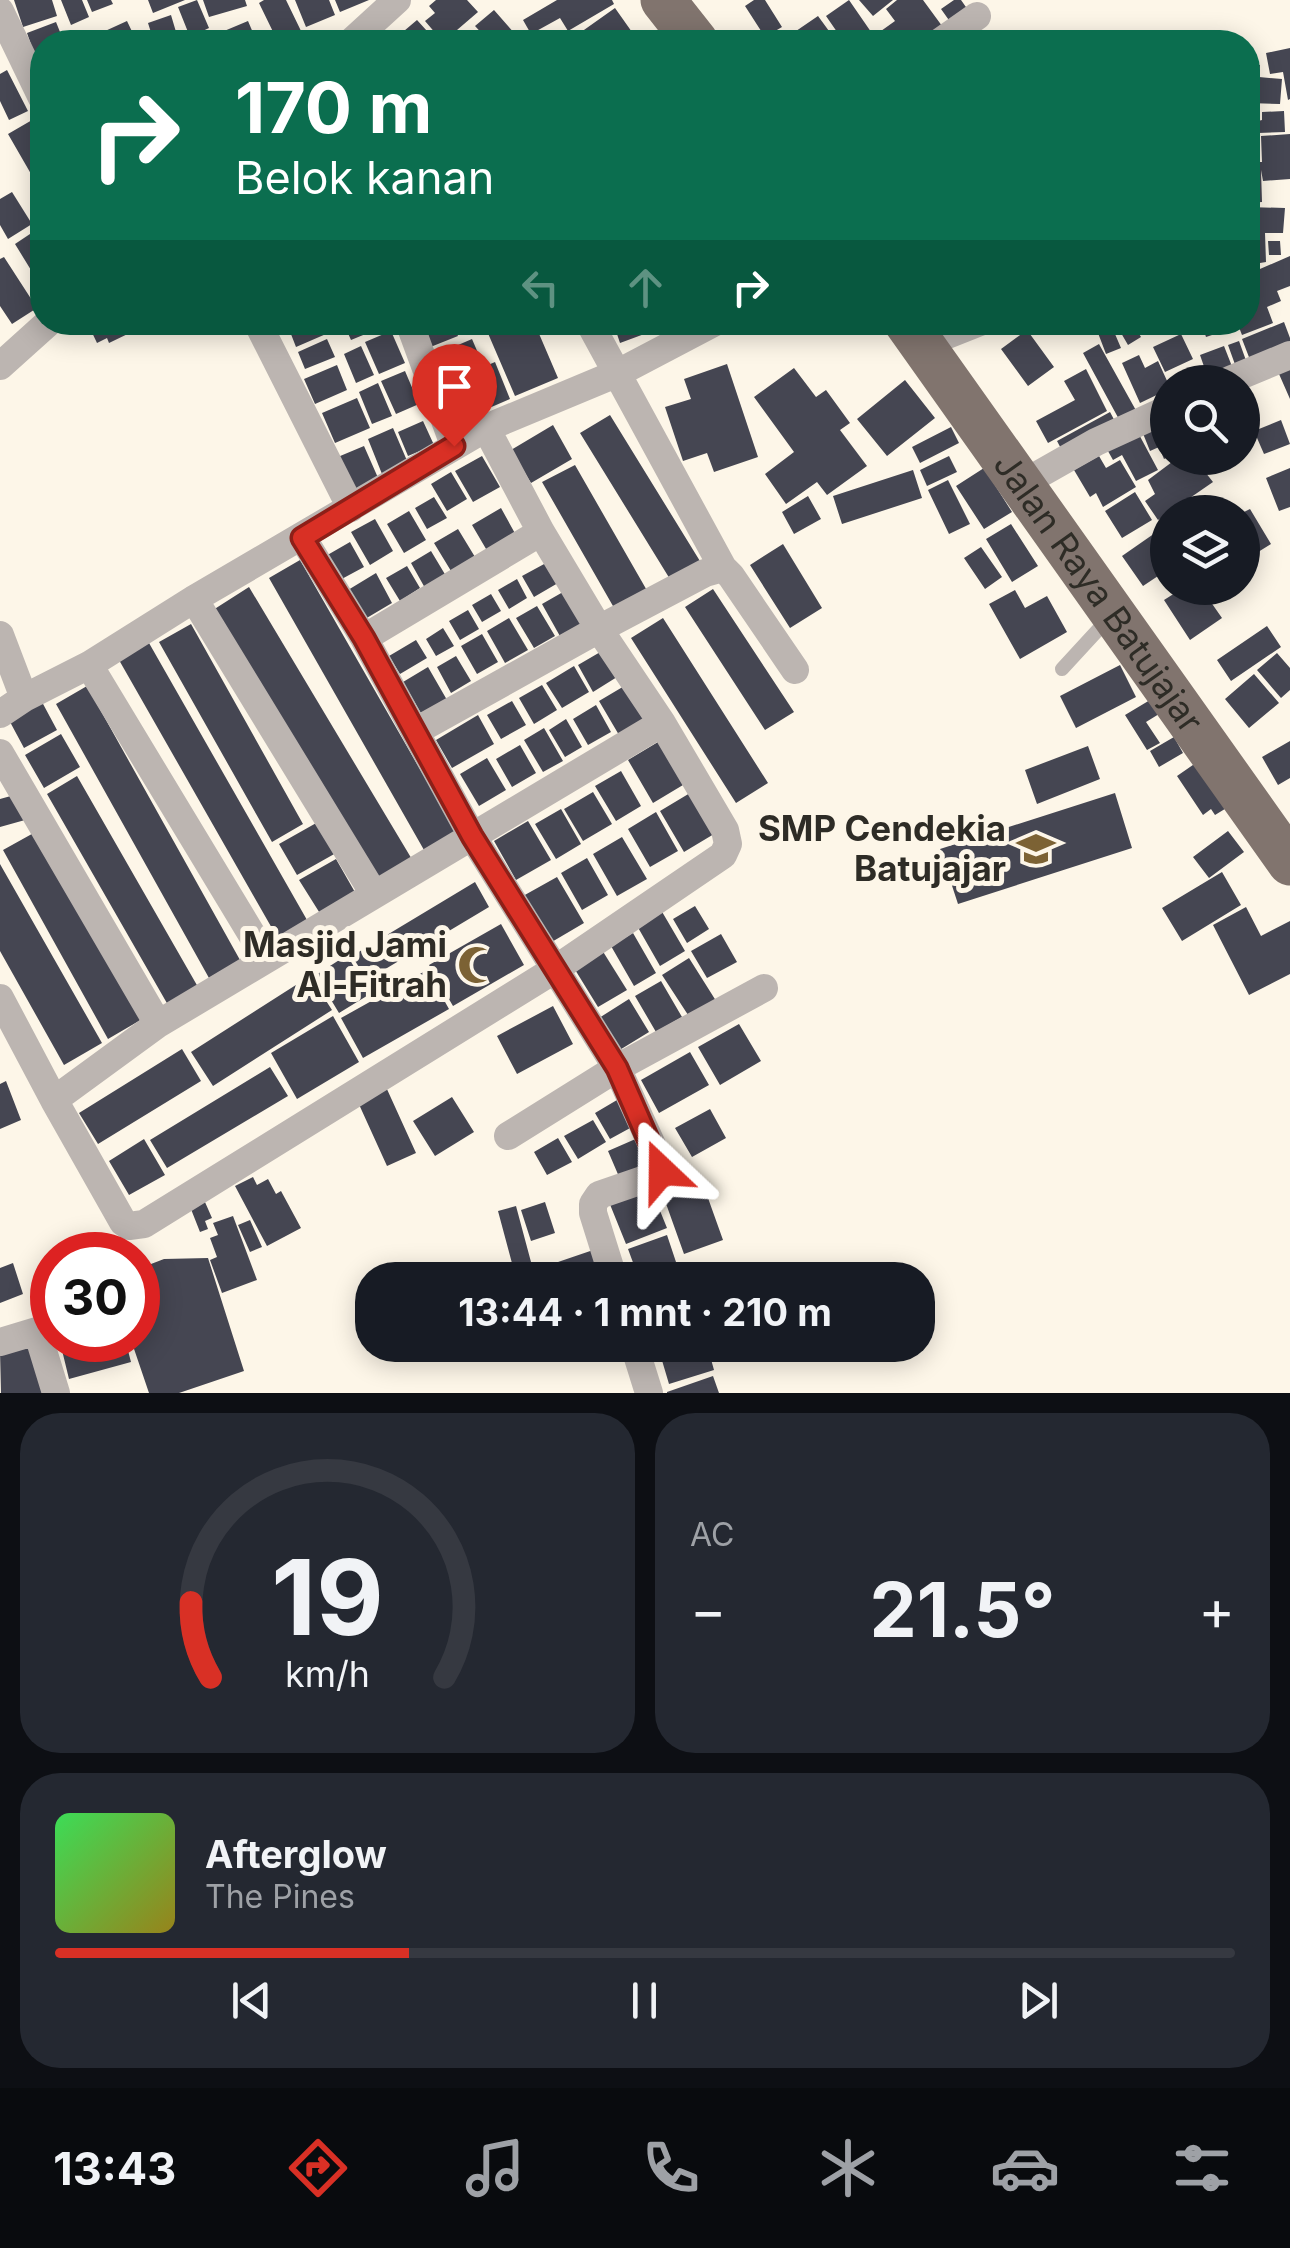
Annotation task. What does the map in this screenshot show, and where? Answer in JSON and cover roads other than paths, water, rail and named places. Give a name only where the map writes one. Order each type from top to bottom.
[{"type":"highway","points":[[664,0],[687,30]]},
{"type":"highway","name":"Jalan Raya Batujajar","points":[[915,335],[1290,863]]},
{"type":"street","points":[[363,30],[397,0]]},
{"type":"street","points":[[0,11],[30,73]]},
{"type":"street","points":[[957,30],[977,16]]},
{"type":"street","points":[[0,366],[34,335]]},
{"type":"street","points":[[264,335],[350,508]]},
{"type":"street","points":[[414,335],[454,446]]},
{"type":"street","points":[[596,335],[723,568],[794,670]]},
{"type":"street","points":[[0,714],[486,428],[618,373],[691,335]]},
{"type":"street","points":[[1260,367],[1290,355]]},
{"type":"street","points":[[1020,485],[1150,416]]},
{"type":"street","points":[[0,998],[118,1216],[129,1226],[137,1226],[554,970],[724,855],[728,844],[725,830],[541,532],[486,428]]},
{"type":"street","points":[[364,638],[541,532]]},
{"type":"street","points":[[302,538],[364,638],[472,836],[617,1068],[662,1171],[599,1196],[592,1204],[608,1262]]},
{"type":"street","points":[[416,731],[599,628],[705,573],[723,568]]},
{"type":"street","points":[[194,599],[374,894]]},
{"type":"street","points":[[0,635],[24,698]]},
{"type":"street","points":[[89,665],[266,958]]},
{"type":"street","points":[[54,1100],[158,1024],[662,723]]},
{"type":"street","points":[[0,753],[158,1024]]},
{"type":"street","points":[[508,1136],[617,1068],[764,988]]},
{"type":"street","points":[[0,1342],[37,1331],[56,1393]]},
{"type":"street","points":[[639,1362],[649,1393]]},
{"type":"lane","points":[[1062,670],[1112,615]]},
{"type":"place","name":"SMP Cendekia Batujajar","points":[[1036,849]]},
{"type":"place","name":"Masjid Jami Al-Fitrah","points":[[477,965]]}]
